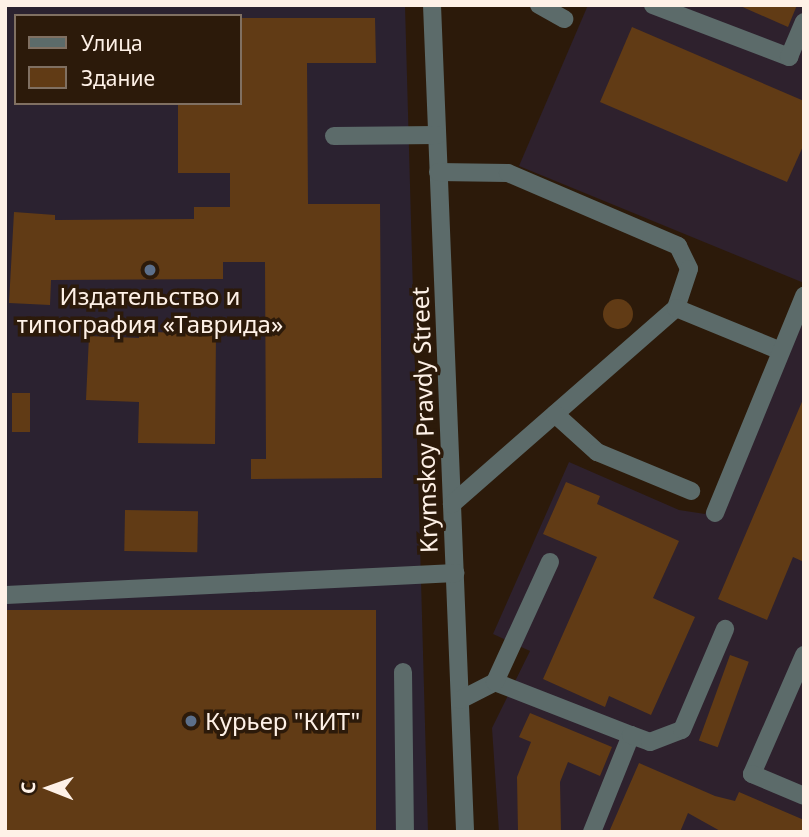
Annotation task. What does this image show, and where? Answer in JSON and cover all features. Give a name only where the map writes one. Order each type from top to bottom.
[{"type":"street","name":"Krymskoy Pravdy Street","points":[[432,5],[465,832]]},
{"type":"street","points":[[539,5],[564,19]]},
{"type":"street","points":[[653,5],[789,57],[804,22]]},
{"type":"street","points":[[334,136],[437,135]]},
{"type":"street","points":[[438,172],[508,173],[678,246],[689,269],[676,308],[452,504]]},
{"type":"street","points":[[715,513],[804,296]]},
{"type":"street","points":[[676,308],[781,351]]},
{"type":"street","points":[[555,414],[597,452],[691,491]]},
{"type":"street","points":[[460,700],[495,682],[550,562]]},
{"type":"street","points":[[6,595],[455,573]]},
{"type":"street","points":[[495,682],[650,742],[682,730],[725,629]]},
{"type":"street","points":[[804,655],[752,774],[804,796]]},
{"type":"street","points":[[402,672],[405,832]]},
{"type":"street","points":[[592,832],[632,735]]},
{"type":"shaded area","points":[[5,5],[405,5],[428,832],[5,832]]},
{"type":"shaded area","points":[[588,5],[804,5],[804,283],[519,166]]},
{"type":"shaded area","points":[[804,286],[804,832],[499,832],[492,728],[530,651],[493,634],[569,462],[679,510],[705,514]]},
{"type":"building","points":[[738,5],[797,5],[788,27]]},
{"type":"building","name":"Издательство и типография «Таврида»","points":[[242,18],[375,18],[376,63],[307,63],[308,204],[380,204],[382,478],[251,479],[251,459],[266,459],[265,262],[223,262],[223,279],[51,280],[50,305],[9,303],[14,212],[55,215],[55,220],[194,219],[194,207],[230,207],[230,173],[178,173],[178,105],[242,105]]},
{"type":"building","points":[[632,27],[804,101],[804,144],[787,182],[600,102]]},
{"type":"building","points":[[618,299],[629,303],[633,314],[629,325],[618,329],[607,325],[603,314],[607,303]]},
{"type":"building","points":[[139,332],[216,333],[215,444],[138,443],[139,402],[86,400],[89,336],[139,338]]},
{"type":"building","points":[[12,393],[30,393],[30,432],[12,432]]},
{"type":"building","points":[[804,397],[804,562],[793,557],[767,620],[718,599]]},
{"type":"building","points":[[566,482],[600,496],[597,504],[679,541],[653,598],[695,617],[651,715],[609,696],[605,707],[543,679],[597,557],[543,534]]},
{"type":"building","points":[[125,510],[198,511],[197,552],[124,551]]},
{"type":"building","name":"Курьер \"КИТ\"","points":[[5,610],[376,610],[376,832],[5,832]]},
{"type":"building","points":[[730,655],[749,662],[718,747],[699,741]]},
{"type":"building","points":[[530,713],[612,747],[600,776],[568,762],[560,782],[561,832],[518,832],[517,777],[531,742],[519,737]]},
{"type":"building","points":[[639,763],[715,796],[735,801],[739,792],[804,820],[804,832],[722,832],[688,813],[680,832],[609,832]]},
{"type":"place","name":"Издательство и типография «Таврида»","points":[[150,270]]},
{"type":"place","name":"Курьер \"КИТ\"","points":[[191,721]]}]
